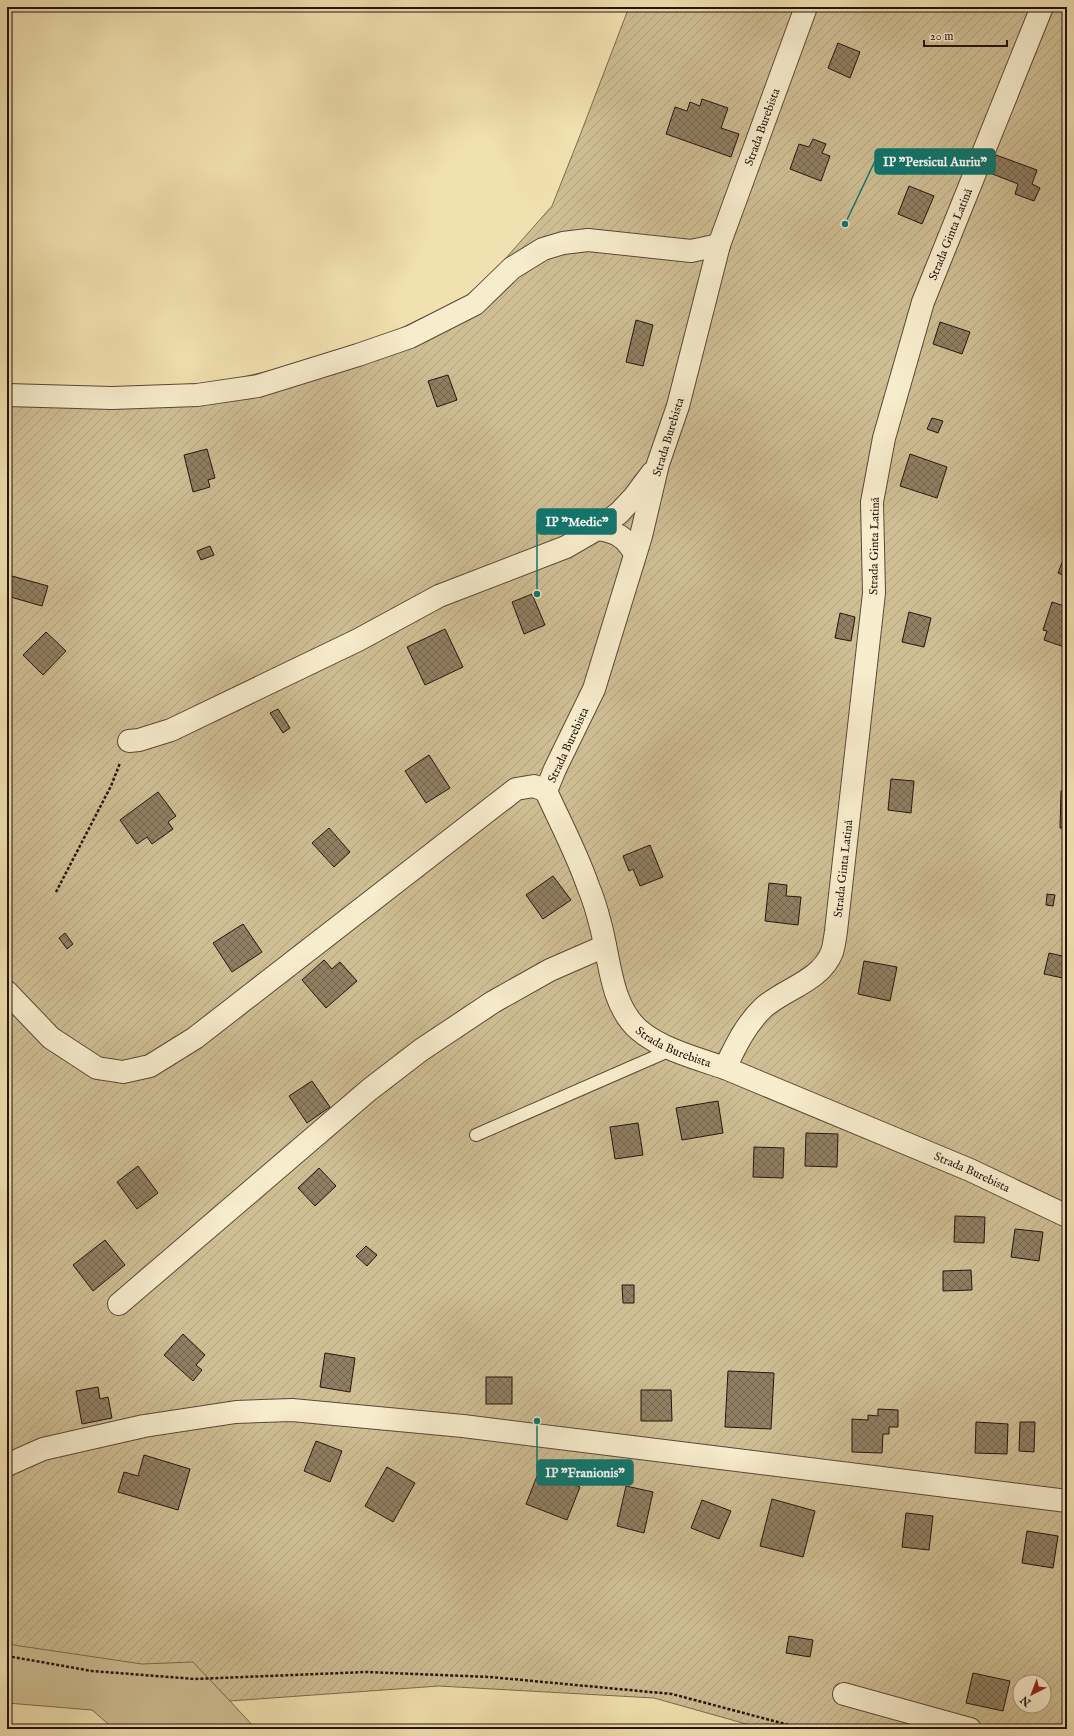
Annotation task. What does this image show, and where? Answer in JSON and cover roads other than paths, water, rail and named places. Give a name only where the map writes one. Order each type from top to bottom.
[{"type":"street","name":"Strada Burebista","points":[[806,7],[719,244],[678,406],[658,464],[636,554],[594,689],[555,769],[546,791],[588,885],[600,923],[614,985],[628,1017],[638,1029],[650,1038],[674,1049],[725,1068],[970,1170],[1067,1216]]},
{"type":"street","name":"Strada Ginta Latină","points":[[725,1068],[736,1046],[752,1021],[764,1007],[817,972],[832,953],[836,931],[874,593],[872,502],[884,438],[923,302],[1042,7]]},
{"type":"street","points":[[7,395],[112,398],[197,394],[258,386],[358,356],[410,337],[475,304],[512,268],[543,248],[563,243],[588,240],[691,251],[719,244]]},
{"type":"street","points":[[129,741],[139,740],[171,730],[358,640],[439,596],[566,547],[597,529],[618,513],[634,497],[658,464]]},
{"type":"street","points":[[597,529],[610,531],[628,540],[636,554]]},
{"type":"street","points":[[7,992],[51,1038],[97,1068],[123,1072],[150,1066],[195,1038],[516,789],[534,786],[546,791]]},
{"type":"street","points":[[119,1304],[369,1090],[421,1050],[493,1002],[550,970],[605,946]]},
{"type":"street","points":[[7,1465],[43,1449],[144,1426],[236,1412],[292,1410],[463,1426],[1067,1501]]},
{"type":"street","points":[[844,1694],[970,1729]]},
{"type":"lane","points":[[476,1135],[674,1049]]},
{"type":"place","name":"IP \"Persicul Auriu\"","points":[[845,224]]},
{"type":"place","name":"IP \"Medic\"","points":[[537,594]]},
{"type":"place","name":"IP \"Franionis\"","points":[[537,1421]]}]
